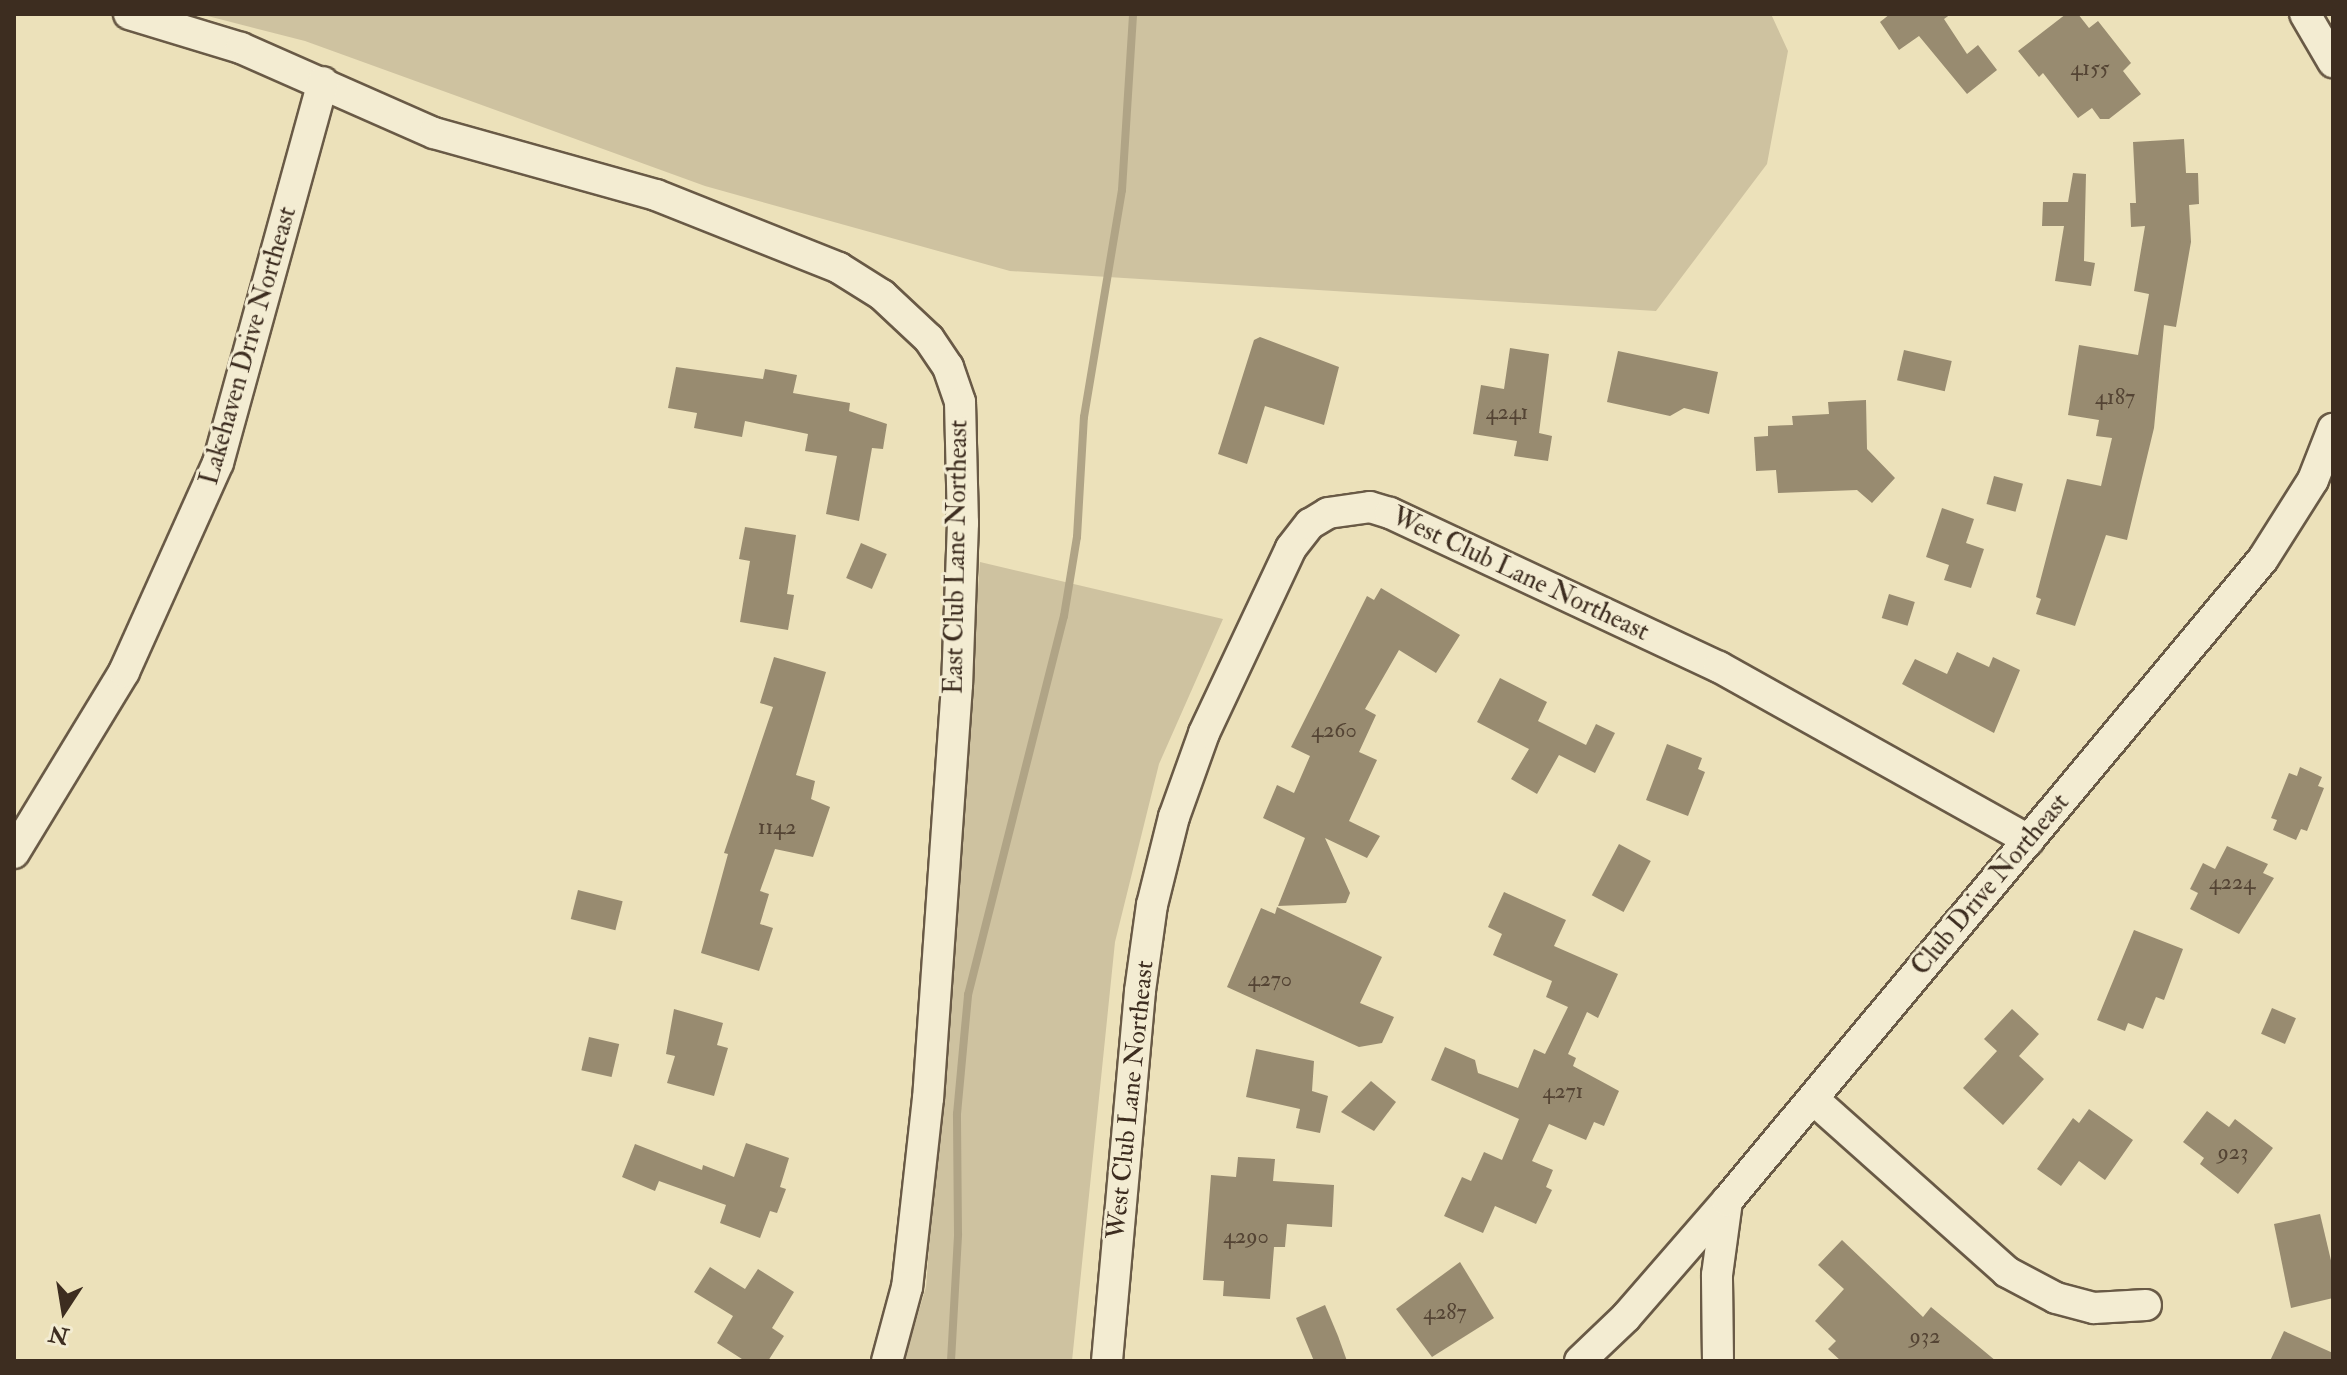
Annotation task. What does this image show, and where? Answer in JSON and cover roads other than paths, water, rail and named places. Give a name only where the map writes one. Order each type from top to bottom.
[{"type":"street","name":"East Club Lane Northeast","points":[[129,14],[241,48],[434,133],[656,195],[839,268],[882,295],[929,339],[948,367],[960,402],[963,523],[957,685],[928,1098],[907,1287],[887,1361]]},
{"type":"street","points":[[2305,14],[2333,62]]},
{"type":"street","name":"Lakehaven Drive Northeast","points":[[14,853],[124,672],[218,463],[323,82]]},
{"type":"street","name":"Club Drive Northeast","points":[[1580,1361],[1626,1317],[1727,1201],[2263,559],[2313,480],[2333,429]]},
{"type":"street","name":"West Club Lane Northeast","points":[[1107,1361],[1140,991],[1152,905],[1174,817],[1204,733],[1291,548],[1310,524],[1328,513],[1370,507],[1390,513],[1719,667],[2029,840]]},
{"type":"street","points":[[1813,1099],[2007,1272],[2056,1298],[2094,1308],[2146,1305]]},
{"type":"street","points":[[1718,1361],[1717,1275],[1727,1201]]},
{"type":"waterway","points":[[951,1361],[958,1234],[957,1114],[968,995],[1064,616],[1077,537],[1084,417],[1122,190],[1133,14]]}]
